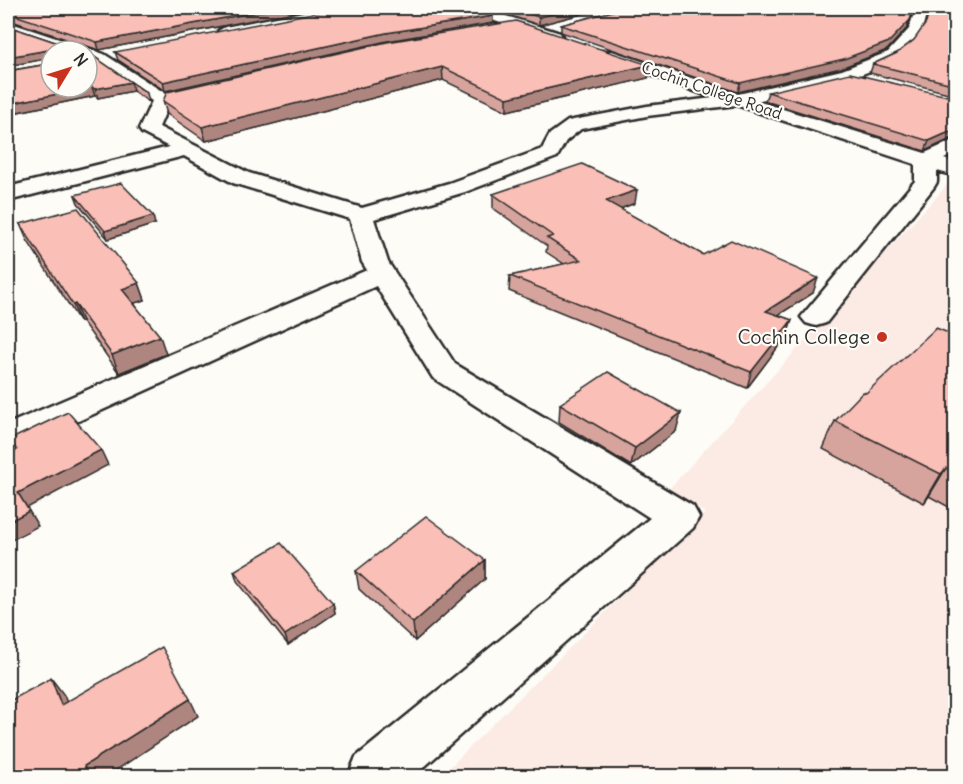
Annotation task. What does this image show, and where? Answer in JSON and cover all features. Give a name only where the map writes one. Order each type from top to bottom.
[{"type":"street","points":[[216,32],[341,8]]},
{"type":"street","points":[[469,8],[574,42]]},
{"type":"street","points":[[99,56],[167,98],[149,129],[241,178],[362,215],[437,195],[506,172],[550,153],[557,138],[575,124],[647,111],[737,100],[847,74],[893,55],[916,30],[919,16],[935,8]]},
{"type":"street","points":[[487,30],[521,25]]},
{"type":"street","points":[[541,31],[563,25]]},
{"type":"street","points":[[8,26],[48,39]]},
{"type":"street","name":"Cochin College Road","points":[[596,50],[737,100],[956,170]]},
{"type":"street","points":[[847,74],[880,82]]},
{"type":"street","points":[[816,317],[926,182],[926,161],[956,146]]},
{"type":"street","points":[[8,194],[187,149]]},
{"type":"street","points":[[362,215],[375,262],[444,371],[679,517],[375,777]]},
{"type":"street","points":[[8,438],[382,273]]},
{"type":"shaded area","name":"Cochin College","points":[[949,183],[955,185],[955,776],[441,776],[705,513],[669,489]]},
{"type":"building","points":[[8,8],[277,8],[99,42],[99,39],[88,39],[8,13]]},
{"type":"building","points":[[338,8],[468,8],[493,16],[386,33],[163,82],[115,52]]},
{"type":"building","points":[[508,8],[578,8],[539,17]]},
{"type":"building","points":[[624,8],[914,8],[910,20],[889,42],[844,59],[740,83],[561,25]]},
{"type":"building","points":[[939,8],[956,8],[956,85],[873,64],[897,53],[914,40],[926,23],[929,12]]},
{"type":"building","points":[[516,21],[649,65],[507,98],[442,67],[202,127],[163,101],[167,92],[387,42]]},
{"type":"building","points":[[8,26],[46,39],[39,39],[39,52],[8,57]]},
{"type":"building","points":[[99,60],[131,82],[99,88]]},
{"type":"building","points":[[39,66],[39,98],[8,104],[8,71]]},
{"type":"building","points":[[850,73],[956,98],[956,129],[929,141],[768,92]]},
{"type":"building","points":[[582,164],[637,190],[606,201],[703,255],[731,240],[818,278],[766,311],[792,320],[751,372],[510,276],[581,260],[547,238],[553,236],[493,194]]},
{"type":"building","points":[[121,183],[153,216],[105,231],[75,195]]},
{"type":"building","points":[[78,208],[139,283],[122,289],[160,336],[112,355],[75,304],[73,305],[20,224]]},
{"type":"building","points":[[936,328],[956,336],[956,473],[946,468],[941,474],[835,421],[863,392],[866,393]]},
{"type":"building","points":[[608,372],[681,413],[635,448],[560,404]]},
{"type":"building","points":[[68,412],[101,450],[18,493],[29,511],[8,522],[8,455],[17,450],[9,440]]},
{"type":"building","points":[[426,516],[485,560],[413,623],[356,571]]},
{"type":"building","points":[[281,543],[333,603],[285,635],[234,571]]},
{"type":"building","points":[[162,647],[190,699],[84,766],[88,777],[8,777],[8,702],[51,678],[61,705]]},
{"type":"place","name":"Cochin College","points":[[882,337]]}]
